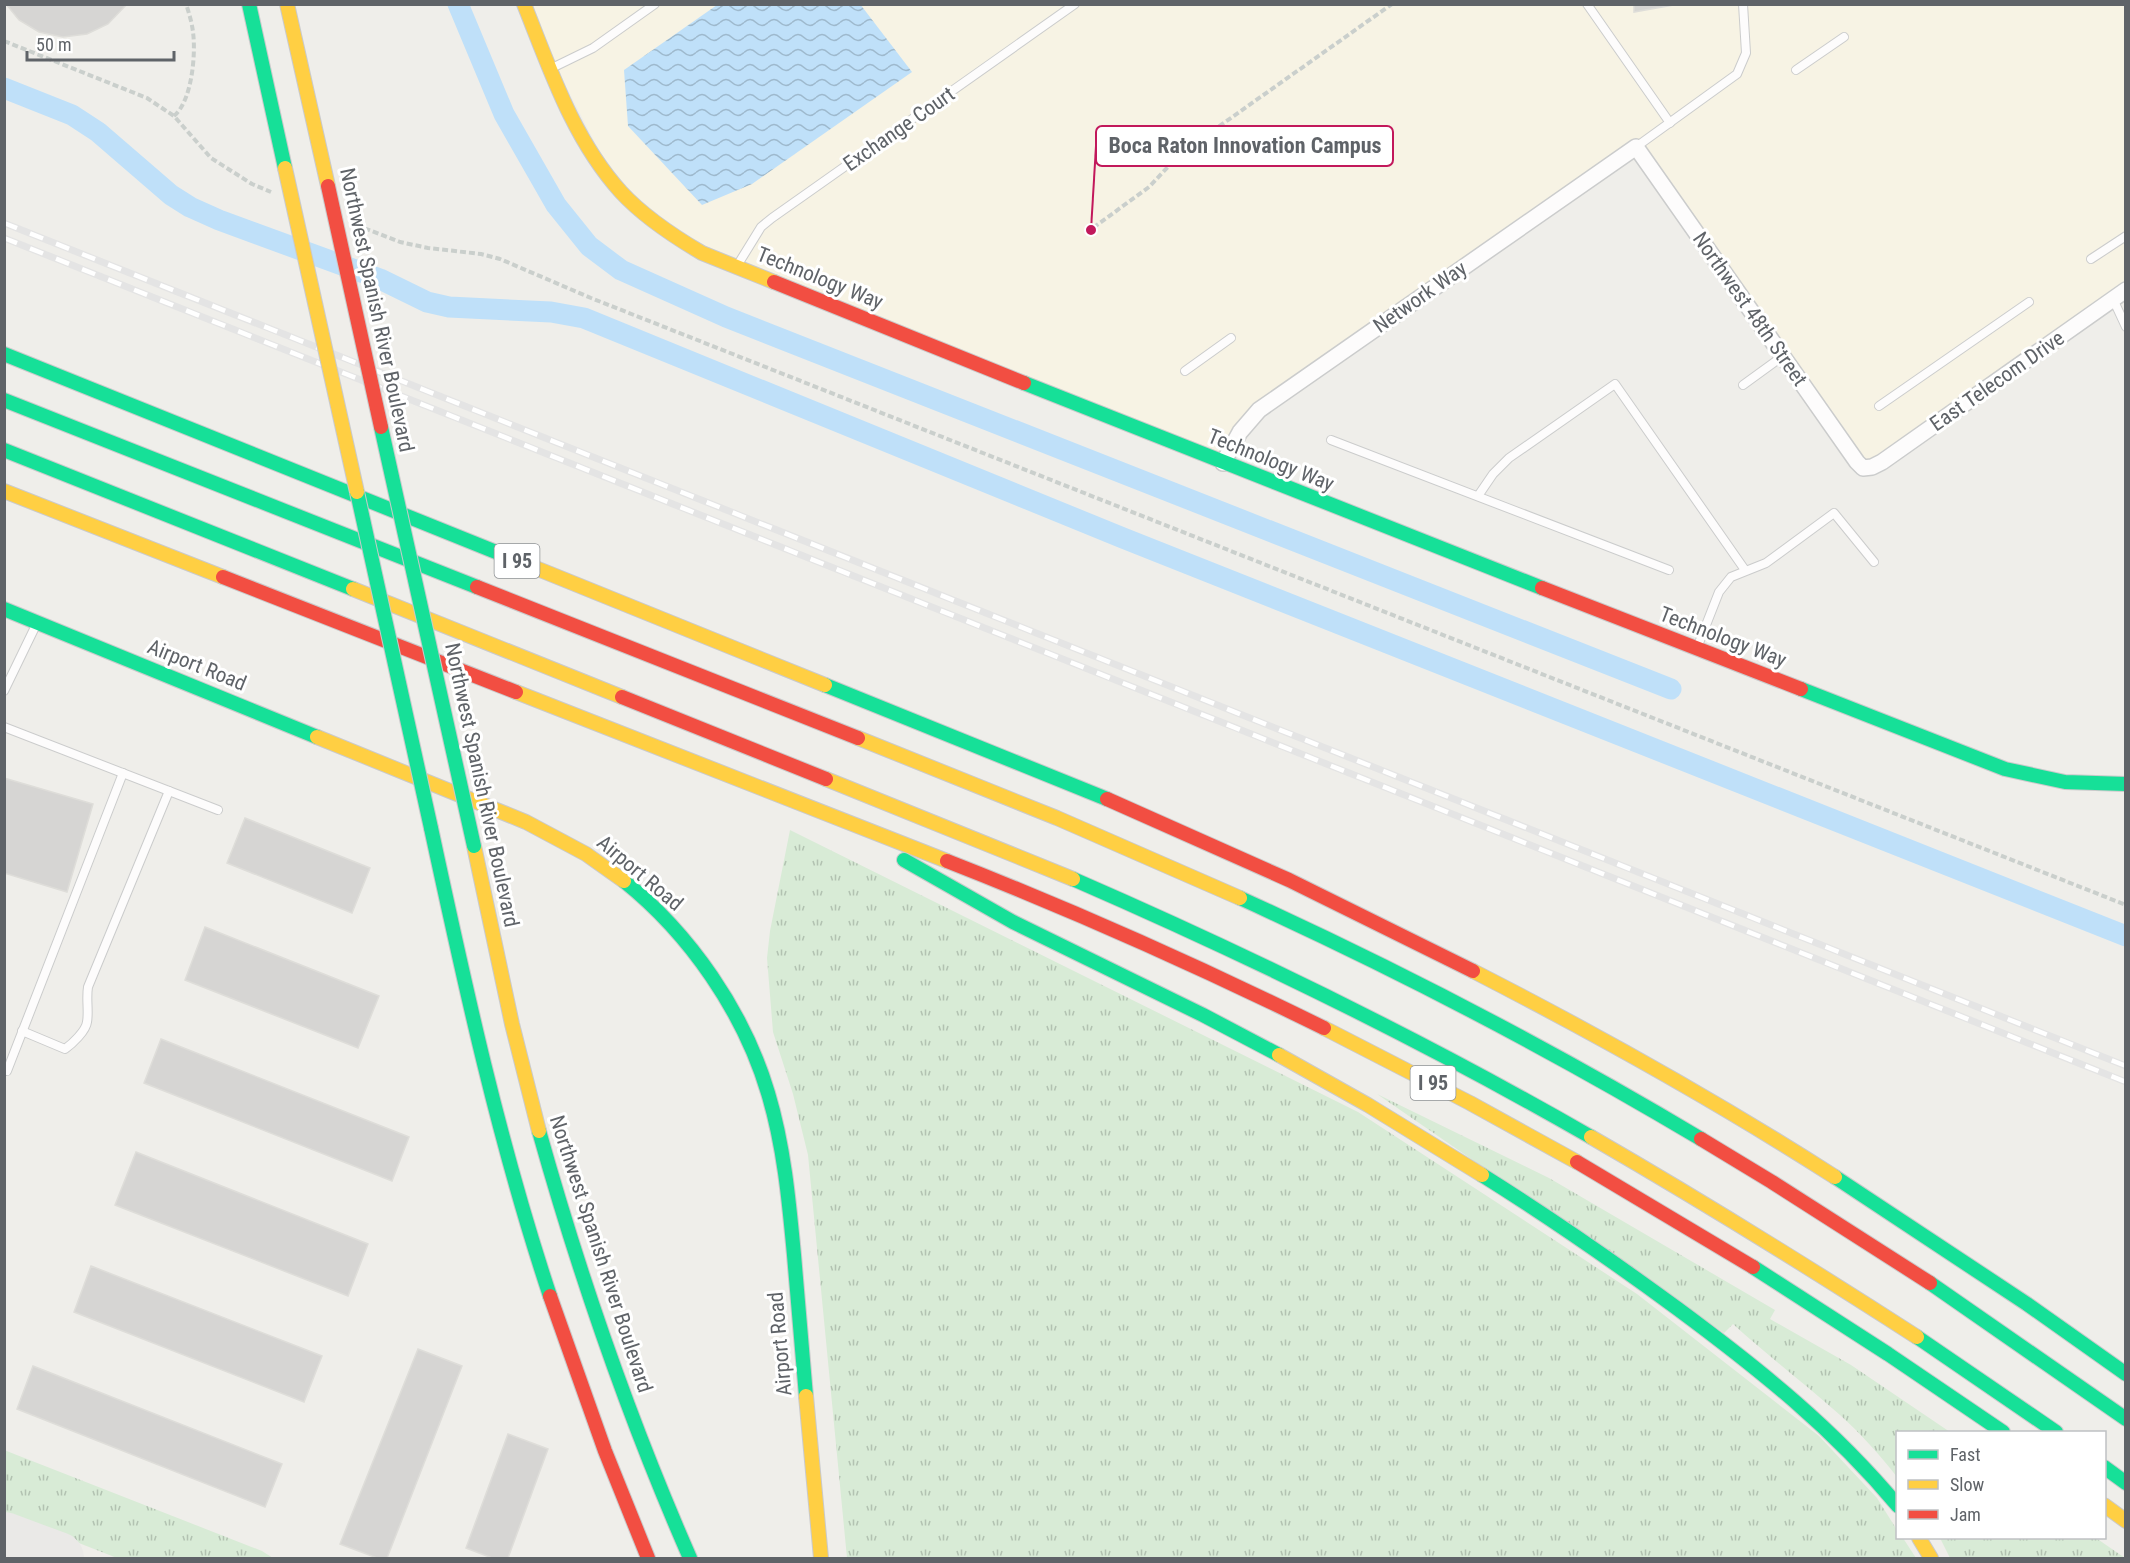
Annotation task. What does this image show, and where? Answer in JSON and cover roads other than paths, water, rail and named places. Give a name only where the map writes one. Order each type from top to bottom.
[{"type":"main road","points":[[249,4],[480,1050],[517,1188],[583,1395],[648,1558]]},
{"type":"main road","name":"Northwest Spanish River Boulevard","points":[[287,4],[520,1058],[579,1266],[651,1469],[690,1558]]},
{"type":"main road","name":"Technology Way","points":[[524,4],[583,139],[594,157],[620,191],[652,221],[702,253],[1223,463],[2005,769],[2046,780],[2068,783],[2126,784]]},
{"type":"main road","name":"I 95","points":[[4,354],[1095,794],[1296,883],[1490,981],[1742,1121],[1926,1236],[2126,1374]]},
{"type":"main road","points":[[4,400],[1029,806],[1138,852],[1332,941],[1526,1040],[1775,1183],[1898,1261],[2019,1342],[2126,1419]]},
{"type":"main road","points":[[4,450],[1029,860],[1158,915],[1290,977],[1484,1076],[1670,1181],[1794,1256],[1893,1320],[2055,1431]]},
{"type":"main road","name":"I 95","points":[[4,491],[1018,889],[1149,945],[1337,1034],[1473,1104],[1589,1169],[1724,1249],[1845,1325],[2002,1431]]},
{"type":"main road","name":"Airport Road","points":[[4,609],[536,826],[565,841],[605,867],[636,891],[670,924],[719,990],[742,1029],[760,1070],[777,1128],[788,1190],[821,1558]]},
{"type":"main road","points":[[821,813],[1011,921],[1267,1048],[1507,1190],[1648,1286],[1775,1381],[1845,1445],[1896,1504]]},
{"type":"main road","points":[[2106,1468],[2126,1483]]},
{"type":"main road","points":[[2106,1506],[2126,1521]]},
{"type":"main road","points":[[1920,1539],[1931,1558]]},
{"type":"street","name":"Northwest 48th Street","points":[[1636,147],[1857,462],[1863,468],[1867,468]]},
{"type":"street","name":"Network Way","points":[[1223,463],[1240,432],[1259,410],[1636,147]]},
{"type":"street","name":"East Telecom Drive","points":[[1867,468],[1882,462],[2120,295]]},
{"type":"lane","points":[[551,69],[593,48],[655,4]]},
{"type":"lane","name":"Exchange Court","points":[[736,267],[761,227],[772,218],[1075,4]]},
{"type":"lane","points":[[1587,4],[1670,123]]},
{"type":"lane","points":[[1636,147],[1733,78],[1741,69],[1746,53],[1743,4]]},
{"type":"lane","points":[[1796,70],[1844,36]]},
{"type":"lane","points":[[2091,259],[2126,236]]},
{"type":"lane","points":[[2120,295],[2126,327]]},
{"type":"lane","points":[[1879,406],[2030,302]]},
{"type":"lane","points":[[1185,371],[1231,338]]},
{"type":"lane","points":[[1743,385],[1783,356]]},
{"type":"lane","points":[[1478,496],[1493,474],[1509,458],[1615,384],[1745,570]]},
{"type":"lane","points":[[1331,440],[1669,570]]},
{"type":"lane","points":[[1696,650],[1724,584],[1731,577],[1766,563],[1834,513],[1874,562]]},
{"type":"lane","points":[[4,691],[37,622]]},
{"type":"lane","points":[[4,727],[218,810]]},
{"type":"lane","points":[[7,1071],[123,773]]},
{"type":"lane","points":[[22,1031],[66,1049],[85,1028],[88,987],[169,791]]},
{"type":"water","points":[[860,4],[912,72],[752,184],[702,205],[628,126],[624,70],[717,5]]},
{"type":"waterway","points":[[458,4],[504,114],[556,205],[589,246],[621,270],[726,317],[1671,689]]},
{"type":"waterway","points":[[4,88],[72,115],[98,132],[171,195],[190,207],[219,220],[380,279],[427,302],[449,307],[551,312],[584,318],[1123,538],[2126,936]]},
{"type":"railway","points":[[4,223],[2126,1066]]},
{"type":"railway","points":[[4,238],[2126,1082]]},
{"type":"place","name":"Boca Raton Innovation Campus","points":[[1091,230]]}]
